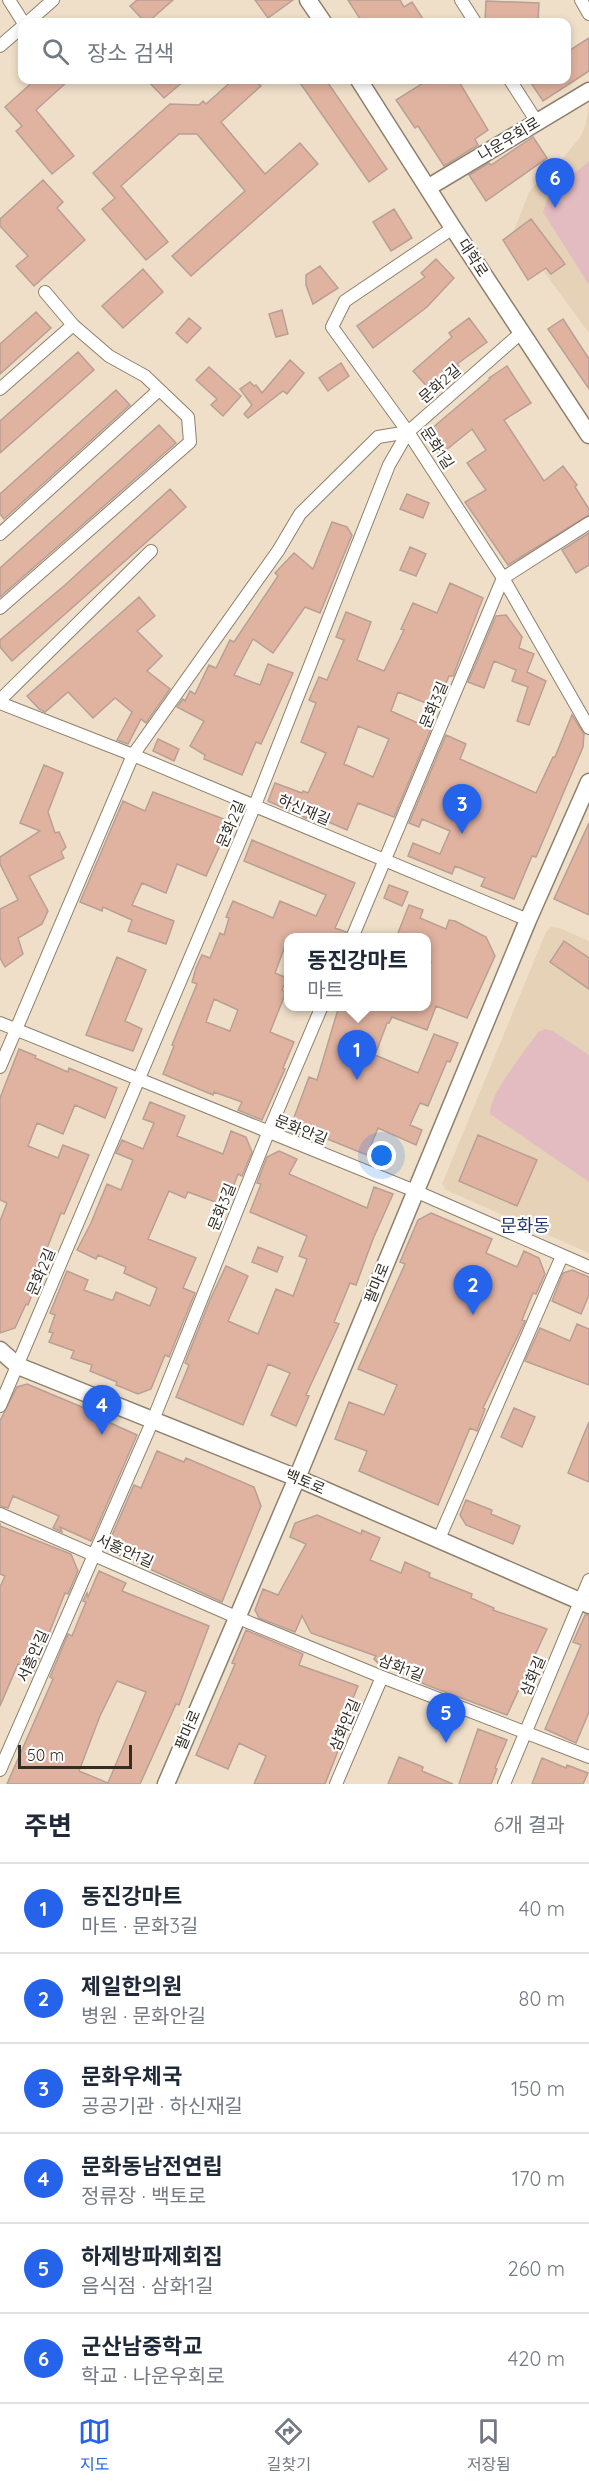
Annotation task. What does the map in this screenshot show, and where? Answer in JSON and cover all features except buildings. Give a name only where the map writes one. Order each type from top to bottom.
[{"type":"street","points":[[9,0],[20,18]]},
{"type":"street","points":[[33,18],[53,0]]},
{"type":"street","points":[[308,0],[320,18]]},
{"type":"street","points":[[461,0],[472,18]]},
{"type":"street","points":[[581,0],[589,14]]},
{"type":"street","points":[[0,46],[18,30]]},
{"type":"street","name":"대학로","points":[[362,84],[589,435]]},
{"type":"street","points":[[513,84],[537,122]]},
{"type":"street","name":"나운우회로","points":[[429,187],[589,91]]},
{"type":"street","name":"문화1길","points":[[453,228],[345,301],[332,327],[408,432],[503,578],[589,729]]},
{"type":"street","points":[[0,608],[190,442],[188,417],[145,376],[109,356],[74,325],[45,292]]},
{"type":"street","points":[[0,389],[74,325]]},
{"type":"street","name":"문화2길","points":[[0,1406],[255,806],[389,465],[408,432],[522,332]]},
{"type":"street","points":[[0,534],[159,390]]},
{"type":"street","points":[[0,1067],[133,755],[279,551],[300,514],[378,437],[408,432]]},
{"type":"street","points":[[503,578],[589,522]]},
{"type":"street","points":[[0,702],[151,551]]},
{"type":"street","name":"문화3길","points":[[354,933],[503,578]]},
{"type":"street","name":"하신재길","points":[[0,702],[528,920]]},
{"type":"street","name":"팔마로","points":[[166,1784],[297,1478],[528,920],[589,782]]},
{"type":"street","name":"문화3길","points":[[94,1554],[153,1420],[268,1133],[320,1011]]},
{"type":"street","name":"문화안길","points":[[0,1023],[415,1191],[589,1267]]},
{"type":"street","points":[[438,1541],[562,1256]]},
{"type":"street","name":"백토로","points":[[0,1350],[18,1366],[297,1478],[584,1603]]},
{"type":"street","points":[[0,1369],[18,1366]]},
{"type":"street","name":"서흥안1길","points":[[0,1514],[236,1617]]},
{"type":"street","name":"서흥안길","points":[[0,1770],[94,1554]]},
{"type":"street","name":"삼화길","points":[[504,1784],[584,1603],[589,1580]]},
{"type":"street","name":"삼화1길","points":[[236,1617],[382,1677],[589,1757]]},
{"type":"street","name":"삼화안길","points":[[336,1784],[382,1677]]},
{"type":"shaded area","points":[[589,103],[589,333],[514,231],[529,192],[550,168],[564,157],[581,136],[586,124]]},
{"type":"shaded area","points":[[589,161],[589,285],[543,212],[548,196]]},
{"type":"shaded area","points":[[551,927],[559,928],[589,941],[589,1253],[446,1190],[442,1184],[546,932]]},
{"type":"shaded area","points":[[545,1029],[553,1031],[589,1055],[589,1182],[490,1114],[495,1095],[509,1072],[538,1032]]},
{"type":"place","name":"군산남중학교","points":[[555,208]]},
{"type":"place","name":"문화우체국","points":[[462,834]]},
{"type":"place","name":"동진강마트","points":[[357,1080]]},
{"type":"place","name":"제일한의원","points":[[473,1315]]},
{"type":"place","name":"문화동남전연립","points":[[102,1435]]},
{"type":"place","name":"하제방파제회집","points":[[446,1743]]},
{"type":"district","name":"문화동","points":[[525,1226]]}]
